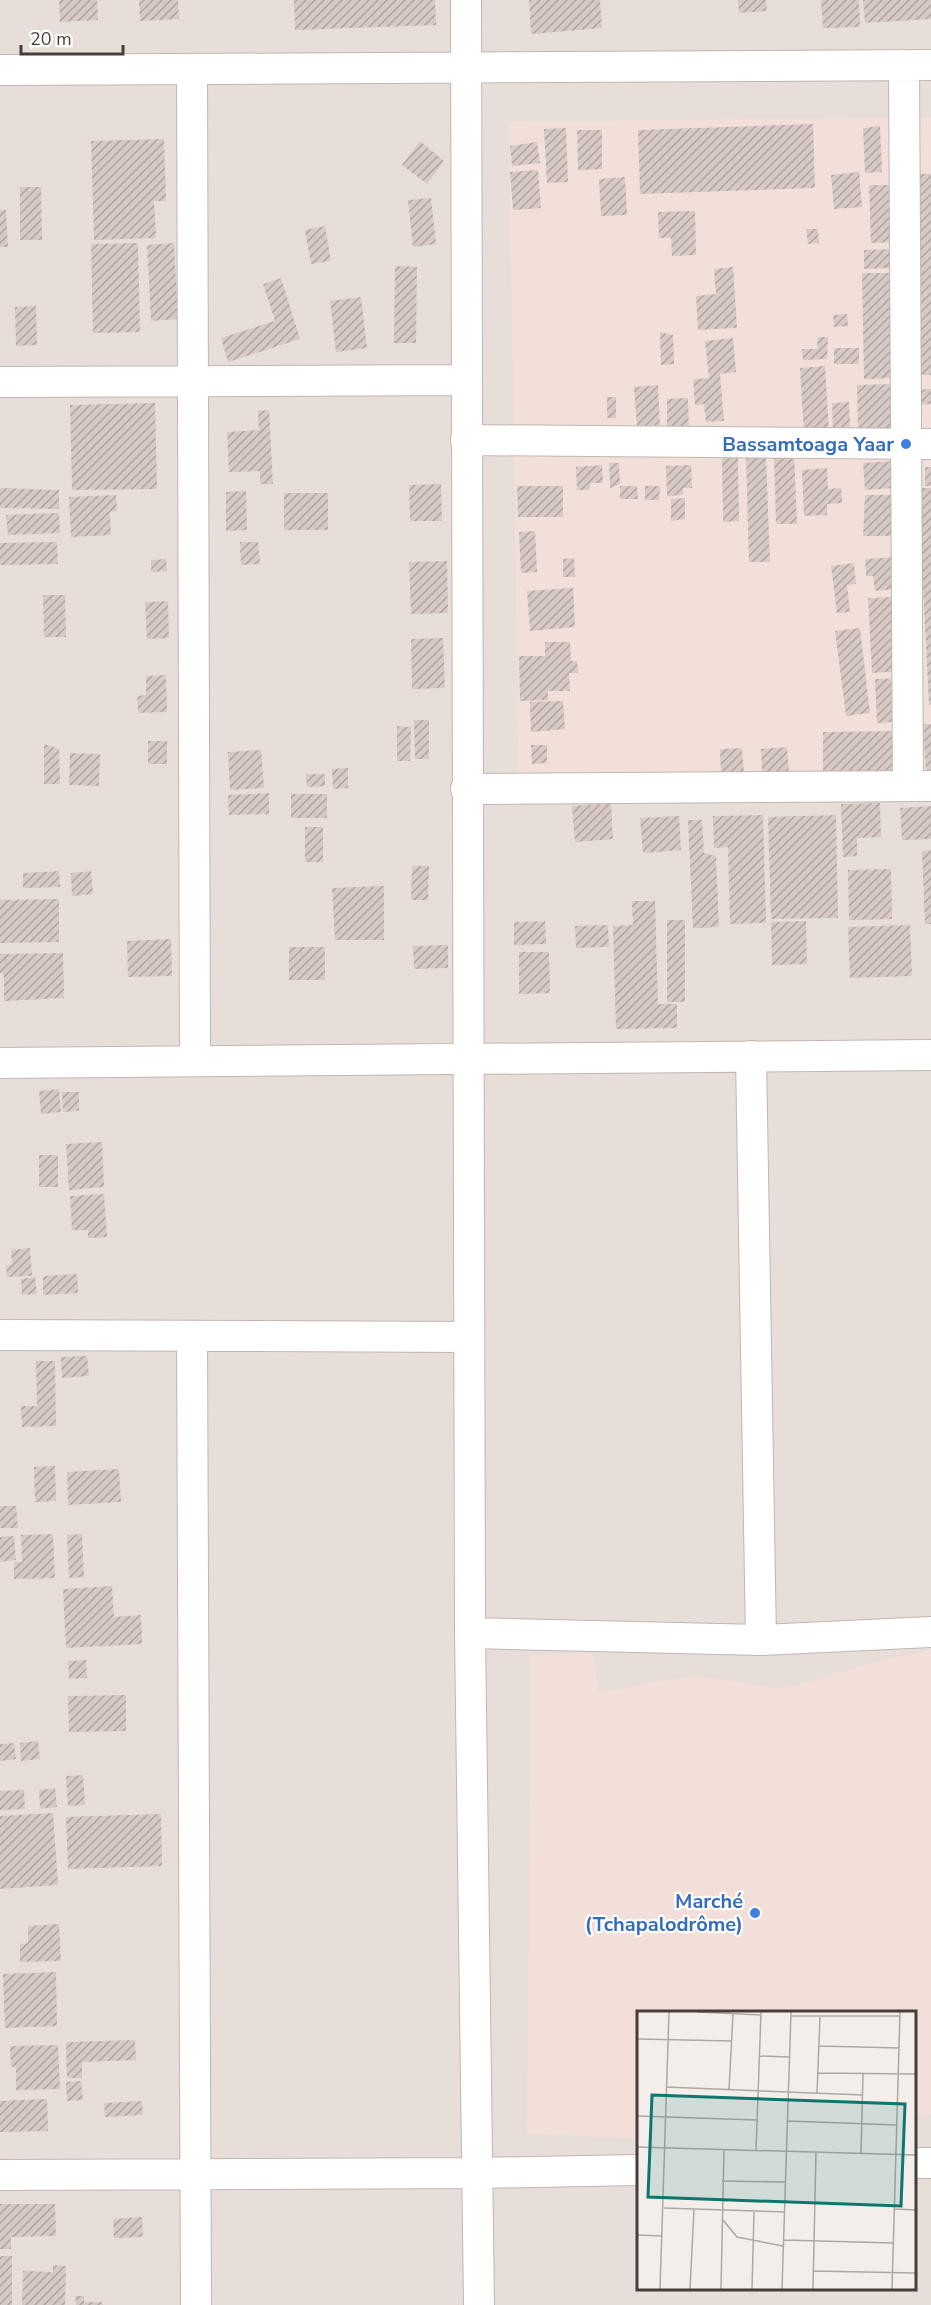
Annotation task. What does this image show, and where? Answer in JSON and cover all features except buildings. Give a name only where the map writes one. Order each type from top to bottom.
[{"type":"street","points":[[466,0],[466,789],[470,1634],[479,2305]]},
{"type":"street","points":[[0,70],[917,65],[919,786],[466,789]]},
{"type":"street","points":[[192,70],[195,1059]]},
{"type":"street","points":[[0,382],[465,380]]},
{"type":"street","points":[[466,440],[918,444]]},
{"type":"street","points":[[0,1062],[931,1055]]},
{"type":"street","points":[[751,1056],[761,1640]]},
{"type":"street","points":[[0,1335],[469,1337]]},
{"type":"street","points":[[192,1336],[196,2305]]},
{"type":"street","points":[[470,1634],[761,1640],[931,1632]]},
{"type":"street","points":[[0,2175],[637,2170]]},
{"type":"shaded area","points":[[0,0],[931,0],[931,2305],[0,2305]]},
{"type":"shaded area","points":[[931,117],[931,786],[519,789],[509,122]]},
{"type":"shaded area","points":[[931,1650],[931,2115],[916,2116],[916,2011],[637,2011],[637,2139],[527,2133],[531,1655],[592,1653],[599,1693],[694,1675],[783,1689],[879,1661]]},
{"type":"place","name":"Bassamtoaga Yaar","points":[[906,444]]},
{"type":"place","name":"Marché (Tchapalodrôme)","points":[[755,1913]]}]
